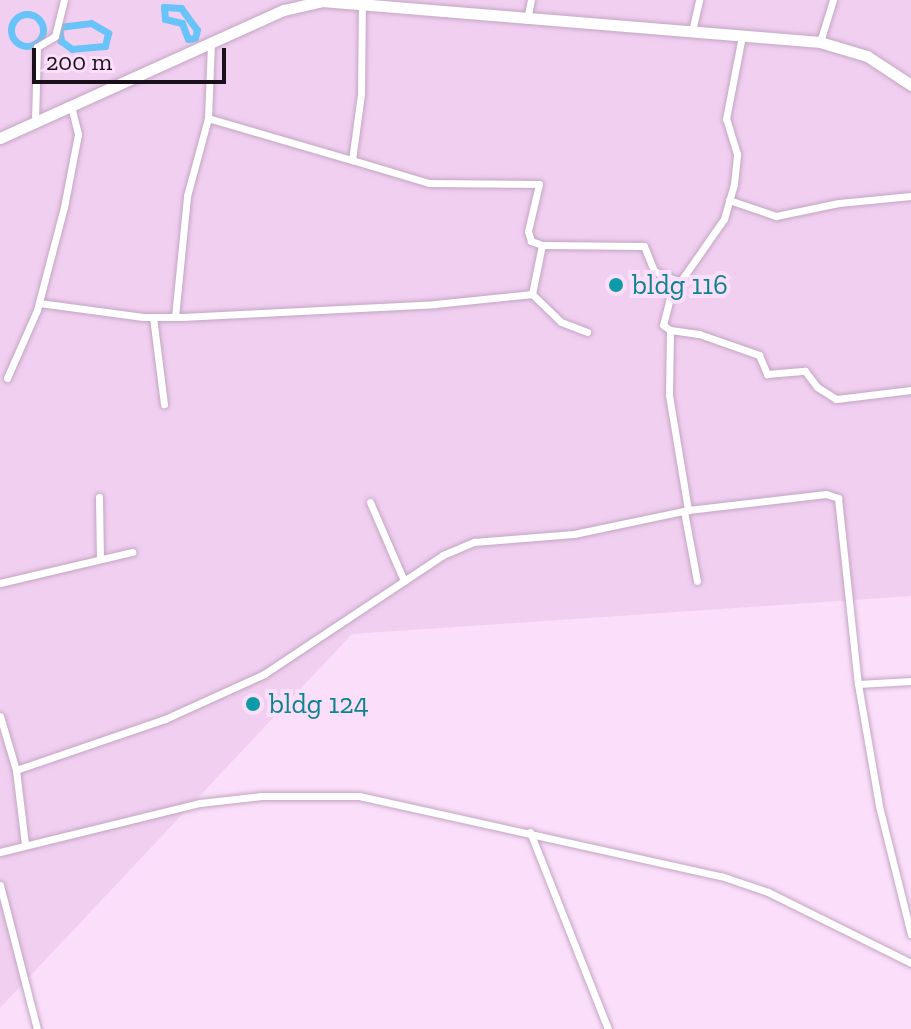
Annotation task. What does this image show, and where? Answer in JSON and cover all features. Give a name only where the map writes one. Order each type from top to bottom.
[{"type":"main road","points":[[0,138],[211,43],[284,5],[322,1],[820,42],[867,56],[911,85]]},
{"type":"street","points":[[35,122],[37,47],[55,36],[64,0]]},
{"type":"street","points":[[527,20],[531,0]]},
{"type":"street","points":[[692,31],[699,0]]},
{"type":"street","points":[[820,42],[833,0]]},
{"type":"street","points":[[352,160],[361,94],[362,4]]},
{"type":"street","points":[[208,118],[429,183],[533,181],[541,186],[528,238],[542,245],[644,246],[654,271],[680,282],[724,219],[729,200],[737,154],[726,119],[742,36]]},
{"type":"street","points":[[175,317],[187,196],[208,118],[211,43]]},
{"type":"street","points":[[7,378],[39,303],[78,134],[71,105]]},
{"type":"street","points":[[729,200],[776,216],[839,203],[911,196]]},
{"type":"street","points":[[532,294],[542,245]]},
{"type":"street","points":[[674,282],[663,325],[670,330],[699,334],[759,355],[767,374],[805,371],[817,387],[836,399],[911,390]]},
{"type":"street","points":[[39,303],[175,317],[435,304],[532,294],[561,322],[587,332]]},
{"type":"street","points":[[153,317],[164,404]]},
{"type":"street","points":[[670,330],[669,395],[697,581]]},
{"type":"street","points":[[16,770],[152,724],[264,674],[443,555],[482,540],[574,534],[686,511],[826,494],[838,498],[858,684],[879,806],[911,934]]},
{"type":"street","points":[[99,497],[100,559]]},
{"type":"street","points":[[370,502],[404,581]]},
{"type":"street","points":[[0,583],[132,552]]},
{"type":"street","points":[[858,684],[911,681]]},
{"type":"street","points":[[0,716],[16,770],[25,844]]},
{"type":"street","points":[[0,852],[200,803],[294,795],[359,796],[721,876],[768,892],[911,963]]},
{"type":"street","points":[[530,832],[608,1029]]},
{"type":"street","points":[[0,885],[37,1029]]},
{"type":"shaded area","points":[[0,0],[911,0],[911,596],[352,634],[0,1008]]},
{"type":"waterway","points":[[164,7],[181,8],[197,30],[195,38],[188,39],[182,23],[165,19],[164,7]]},
{"type":"waterway","points":[[27,14],[38,19],[43,30],[38,41],[27,46],[16,41],[11,30],[16,19],[27,14]]},
{"type":"waterway","points":[[91,23],[108,33],[105,46],[72,49],[61,41],[59,27],[91,23]]},
{"type":"place","name":"bldg 116","points":[[616,285]]},
{"type":"place","name":"bldg 124","points":[[253,704]]}]
